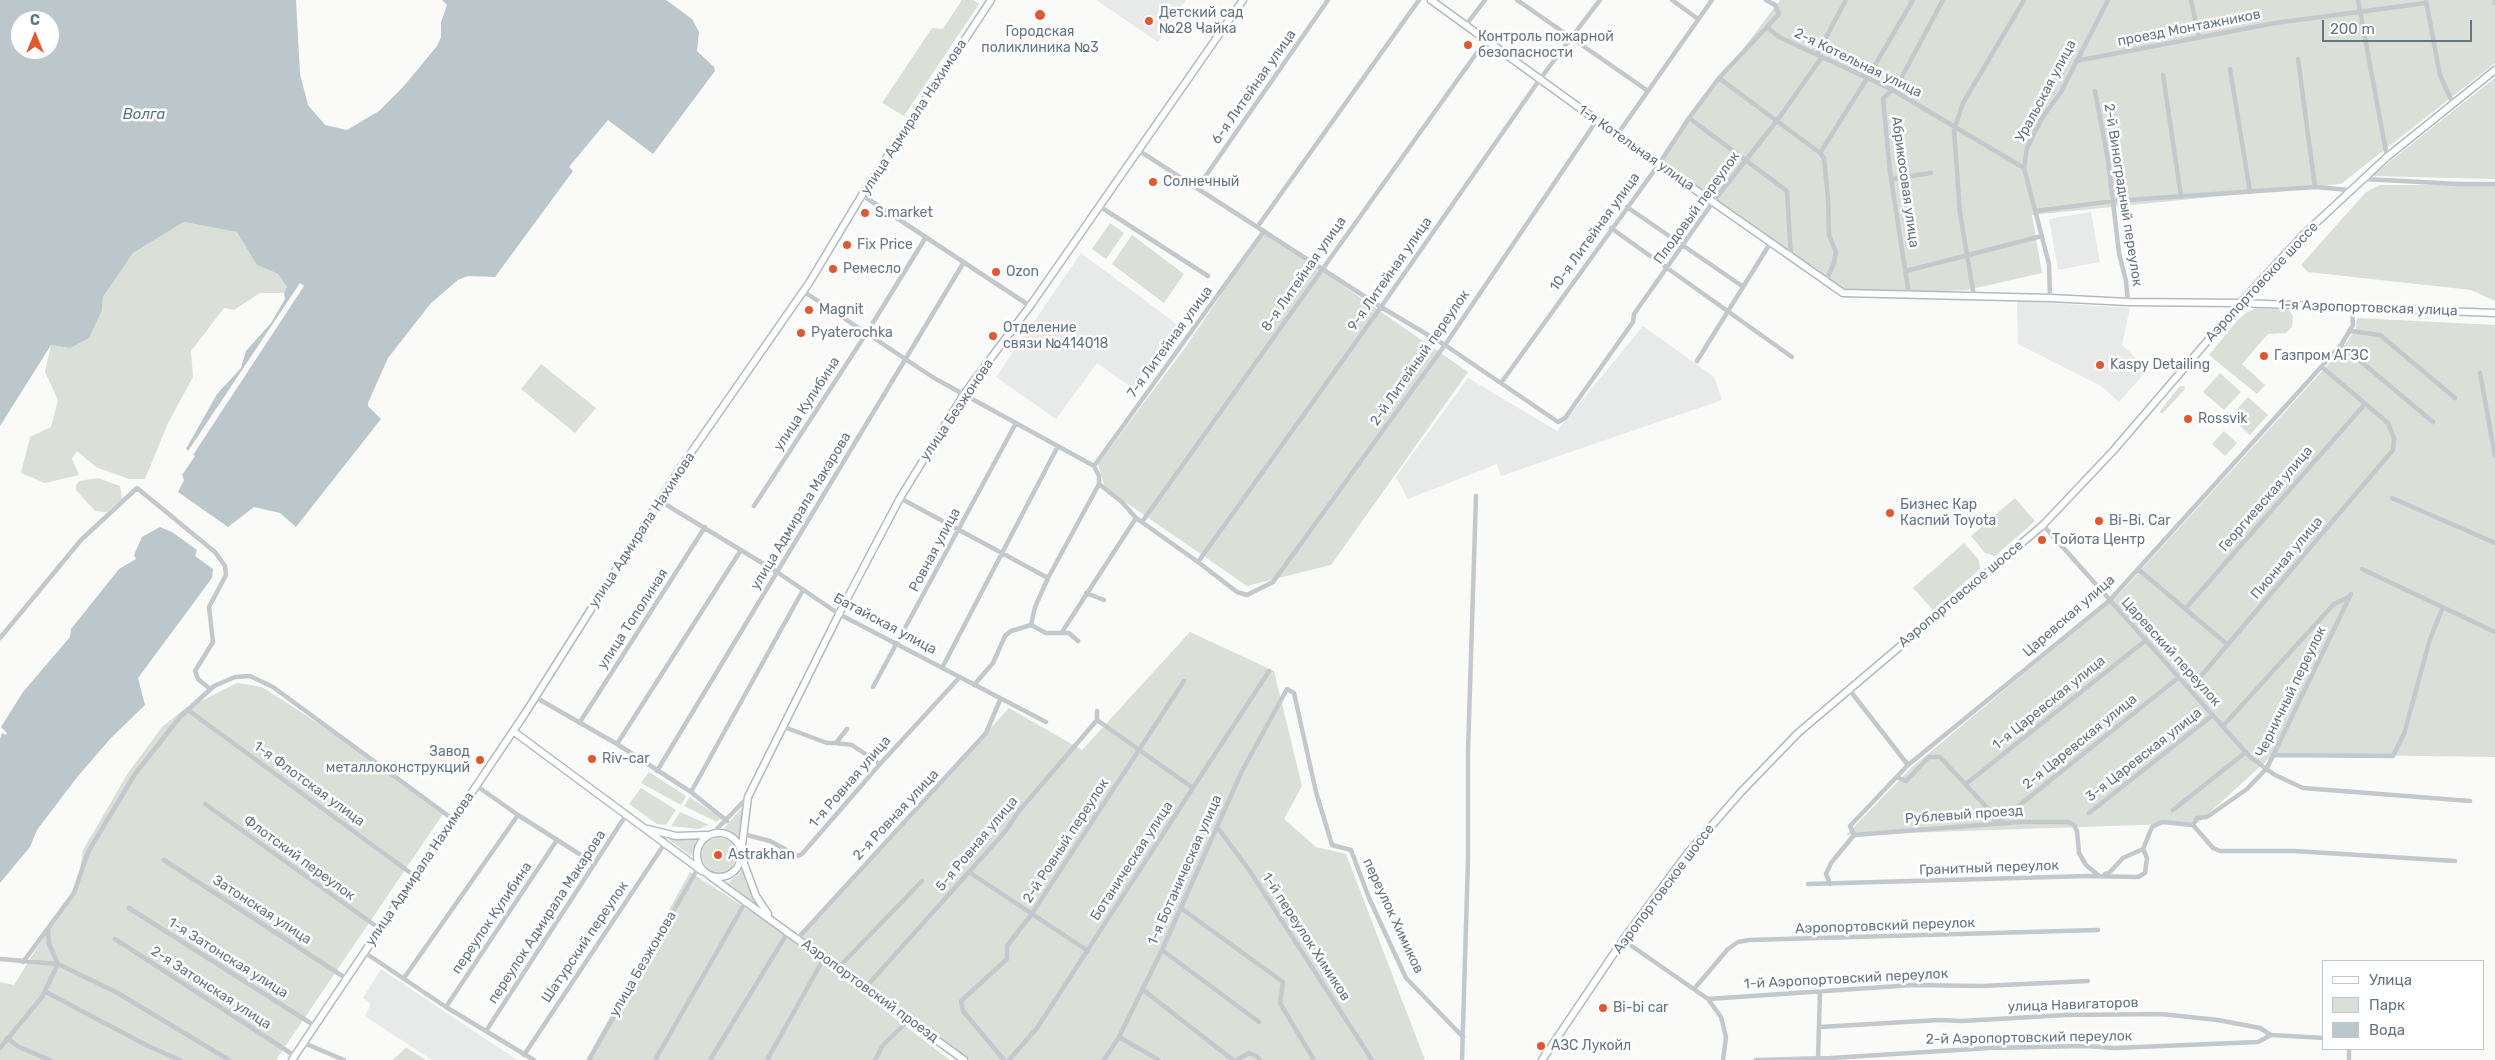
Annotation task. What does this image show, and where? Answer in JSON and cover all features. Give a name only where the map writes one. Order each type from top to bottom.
[{"type":"main road","name":"улица Адмирала Нахимова","points":[[293,1058],[536,697],[681,467],[804,291],[862,195],[990,0]]},
{"type":"main road","name":"улица Безжонова","points":[[741,854],[748,797],[838,614],[900,498],[964,394],[1030,306],[1242,0]]},
{"type":"main road","name":"1-я Котельная улица","points":[[1431,0],[1617,135],[1843,293]]},
{"type":"main road","name":"Аэропортовское шоссе","points":[[1542,1060],[1623,940],[1687,854],[1741,792],[1798,733],[1848,688],[2043,525],[2113,452],[2240,302],[2349,190],[2386,156],[2495,70]]},
{"type":"main road","name":"1-я Аэропортовская улица","points":[[1843,293],[2050,298],[2128,302],[2240,302],[2495,313]]},
{"type":"main road","points":[[513,731],[710,876],[718,878],[727,876],[740,864],[741,854]]},
{"type":"main road","points":[[642,826],[676,836],[695,837],[727,834],[735,839],[756,896],[776,923]]},
{"type":"main road","points":[[700,870],[696,855],[698,846],[712,834]]},
{"type":"main road","name":"Аэропортовский проезд","points":[[710,876],[964,1060]]},
{"type":"street","name":"6-я Литейная улица","points":[[1198,187],[1328,0]]},
{"type":"street","points":[[1258,226],[1419,0]]},
{"type":"street","points":[[1466,26],[1485,0]]},
{"type":"street","points":[[1518,0],[1648,91]]},
{"type":"street","name":"9-я Литейная улица","points":[[1198,562],[1381,307],[1540,79],[1600,0]]},
{"type":"street","points":[[1672,0],[1698,19]]},
{"type":"street","points":[[1617,135],[1712,0]]},
{"type":"street","points":[[1766,0],[1775,5],[1778,14],[1767,27]]},
{"type":"street","name":"Плодовый переулок","points":[[1501,383],[1558,422],[1565,418],[1633,322],[1634,314],[1684,246],[1713,202],[1777,121],[1819,56],[1846,0]]},
{"type":"street","points":[[1820,153],[1868,77],[1913,0]]},
{"type":"street","name":"Абрикосовая улица","points":[[1909,295],[1892,179],[1883,99],[1898,84],[1943,0]]},
{"type":"street","points":[[1974,296],[1966,256],[1954,153],[1955,126],[1963,103],[2024,0]]},
{"type":"street","name":"Уральская улица","points":[[2024,168],[2031,141],[2042,118],[2061,92],[2108,0]]},
{"type":"street","points":[[2191,0],[2199,38]]},
{"type":"street","points":[[2358,0],[2358,12],[2386,156]]},
{"type":"street","points":[[2426,1],[2440,75],[2453,104]]},
{"type":"street","name":"проезд Монтажников","points":[[2076,61],[2275,23],[2426,1]]},
{"type":"street","name":"2-я Котельная улица","points":[[1767,27],[1779,37],[1892,89],[1955,126],[2004,158],[2024,168]]},
{"type":"street","name":"10-я Литейная улица","points":[[1501,383],[1659,164],[1689,118],[1719,78],[1767,27]]},
{"type":"street","name":"8-я Литейная улица","points":[[1142,522],[1486,40]]},
{"type":"street","points":[[2298,59],[2314,186]]},
{"type":"street","points":[[2230,69],[2250,192]]},
{"type":"street","points":[[2163,75],[2181,196]]},
{"type":"street","points":[[1719,78],[1820,153],[1824,158],[1829,235],[1836,252],[1834,263],[1826,281]]},
{"type":"street","name":"2-й Виноградный переулок","points":[[2095,91],[2114,201],[2119,254],[2126,281],[2128,302]]},
{"type":"street","points":[[1689,118],[1787,191],[1791,257]]},
{"type":"street","name":"2-й Литейный переулок","points":[[1198,562],[1237,592],[1247,595],[1273,582],[1445,345],[1597,120]]},
{"type":"street","points":[[1138,150],[1381,307],[1445,345],[1501,383]]},
{"type":"street","points":[[2024,168],[2049,264],[2050,298]]},
{"type":"street","points":[[1892,179],[1931,173]]},
{"type":"street","points":[[2361,179],[2495,184]]},
{"type":"street","points":[[2036,211],[2114,201],[2314,186],[2349,190]]},
{"type":"street","points":[[862,195],[1030,306]]},
{"type":"street","points":[[1099,206],[1208,276]]},
{"type":"street","points":[[1628,206],[1742,286]]},
{"type":"street","points":[[1611,228],[1792,357]]},
{"type":"street","name":"7-я Литейная улица","points":[[1094,466],[1264,231]]},
{"type":"street","points":[[1906,271],[2042,236]]},
{"type":"street","name":"улица Кулибина","points":[[754,506],[866,334],[926,237]]},
{"type":"street","points":[[1696,360],[1771,242]]},
{"type":"street","name":"улица Адмирала Макарова","points":[[657,771],[907,360],[964,262]]},
{"type":"street","points":[[804,291],[907,360],[1094,466],[1099,476],[1099,484],[1048,578],[1035,607],[1031,625]]},
{"type":"street","points":[[2352,306],[2353,325],[2351,331],[2380,335],[2455,398]]},
{"type":"street","name":"Царевская улица","points":[[1854,835],[1850,826],[1908,765],[2109,600],[2322,367],[2351,331]]},
{"type":"street","points":[[2341,345],[2433,422]]},
{"type":"street","points":[[2322,367],[2365,404]]},
{"type":"street","points":[[2480,373],[2495,456]]},
{"type":"street","name":"Пионная улица","points":[[2190,689],[2393,450],[2394,438],[2388,423],[2365,404]]},
{"type":"street","name":"Георгиевская улица","points":[[2185,610],[2365,404]]},
{"type":"street","name":"Ровная улица","points":[[873,687],[1016,423]]},
{"type":"street","points":[[942,668],[1058,446]]},
{"type":"street","points":[[1099,484],[1122,502],[1136,518],[1198,562]]},
{"type":"street","points":[[0,638],[81,540],[137,488],[216,552],[225,566],[226,575],[209,607],[213,642],[195,671],[198,678],[210,689]]},
{"type":"street","points":[[1462,1060],[1468,859],[1468,750],[1476,496]]},
{"type":"street","points":[[900,498],[1048,578]]},
{"type":"street","points":[[2392,498],[2495,543]]},
{"type":"street","name":"Батайская улица","points":[[660,501],[777,572],[838,614],[1000,700],[1046,722]]},
{"type":"street","points":[[1062,632],[1136,518]]},
{"type":"street","name":"Царевский переулок","points":[[2043,525],[2246,752],[2284,781],[2303,788],[2470,801]]},
{"type":"street","name":"улица Тополиная","points":[[580,722],[705,528]]},
{"type":"street","points":[[617,744],[741,550]]},
{"type":"street","points":[[2138,569],[2228,646]]},
{"type":"street","points":[[2362,569],[2495,632]]},
{"type":"street","points":[[691,792],[803,590]]},
{"type":"street","points":[[1086,593],[1104,600]]},
{"type":"street","name":"Черничный переулок","points":[[2193,825],[2197,818],[2207,817],[2247,789],[2267,768],[2350,596],[2334,604],[2223,726]]},
{"type":"street","points":[[2273,756],[2274,754],[2393,756],[2404,734],[2430,639],[2443,607]]},
{"type":"street","points":[[974,685],[995,660],[1005,636],[1010,630],[1031,625],[1046,633],[1069,633],[1078,641]]},
{"type":"street","name":"1-я Царевская улица","points":[[1966,784],[2146,640]]},
{"type":"street","name":"Ботаническая улица","points":[[1009,1060],[1037,1028],[1269,671]]},
{"type":"street","points":[[24,962],[74,893],[88,852],[135,774],[188,710],[210,689],[235,677],[250,676],[260,680],[359,748],[454,820]]},
{"type":"street","name":"2-я Царевская улица","points":[[1996,824],[2179,677]]},
{"type":"street","name":"1-я Ровная улица","points":[[743,834],[770,841],[798,856],[801,855],[880,764],[959,678]]},
{"type":"street","name":"2-й Ровный переулок","points":[[1004,1060],[963,1011],[961,1001],[1007,959],[1007,946],[1031,915],[1184,681]]},
{"type":"street","points":[[1848,688],[1908,765]]},
{"type":"street","name":"переулок Химиков","points":[[1287,690],[1294,693],[1316,792],[1332,846],[1351,850],[1369,898],[1406,978],[1463,1037]]},
{"type":"street","name":"1-я Ботаническая улица","points":[[1107,1059],[1182,909],[1242,771],[1287,690]]},
{"type":"street","points":[[536,697],[617,744],[691,792],[728,821]]},
{"type":"street","name":"2-я Ровная улица","points":[[797,938],[986,733],[1000,700]]},
{"type":"street","name":"1-я Флотская улица","points":[[188,710],[416,877]]},
{"type":"street","points":[[1097,711],[1097,720],[1193,788]]},
{"type":"street","name":"3-я Царевская улица","points":[[2089,814],[2213,715]]},
{"type":"street","name":"5-я Ровная улица","points":[[866,988],[969,872],[1097,720]]},
{"type":"street","points":[[784,727],[826,743],[836,742],[852,745],[880,764]]},
{"type":"street","points":[[836,742],[847,730]]},
{"type":"street","points":[[2173,810],[2246,752]]},
{"type":"street","points":[[1897,777],[1906,781],[1929,757],[1940,757],[1992,813],[1996,824]]},
{"type":"street","points":[[477,786],[594,864]]},
{"type":"street","points":[[712,834],[728,821],[748,797]]},
{"type":"street","name":"Флотский переулок","points":[[205,804],[380,929]]},
{"type":"street","points":[[404,978],[518,815]]},
{"type":"street","name":"переулок Адмирала Макарова","points":[[486,1031],[626,815]]},
{"type":"street","name":"Рублевый проезд","points":[[1854,835],[1996,824],[2069,822],[2077,831],[2079,853],[2086,866],[2099,876]]},
{"type":"street","points":[[2099,876],[2109,873],[2123,858],[2143,849],[2152,827],[2162,822],[2193,825],[2213,848],[2220,851],[2294,851],[2455,861]]},
{"type":"street","name":"1-й переулок Химиков","points":[[1218,828],[1249,870],[1372,1060]]},
{"type":"street","points":[[1830,884],[1826,874],[1831,863],[1854,835]]},
{"type":"street","name":"переулок Кулибина","points":[[446,1007],[558,840]]},
{"type":"street","name":"Шатурский переулок","points":[[524,1054],[665,843]]},
{"type":"street","name":"Гранитный переулок","points":[[1808,884],[2138,876],[2145,873],[2147,858],[2143,849]]},
{"type":"street","name":"Затонская улица","points":[[164,860],[347,979]]},
{"type":"street","name":"улица Безжонова","points":[[589,1060],[700,870]]},
{"type":"street","points":[[969,872],[1031,915],[1088,950]]},
{"type":"street","points":[[838,968],[922,881]]},
{"type":"street","points":[[656,1060],[746,901]]},
{"type":"street","name":"1-я Затонская улица","points":[[129,908],[315,1026]]},
{"type":"street","points":[[1182,909],[1283,982],[1280,1003],[1314,1060]]},
{"type":"street","points":[[0,1048],[46,992],[58,964],[49,944],[48,930]]},
{"type":"street","name":"Аэропортовский переулок","points":[[1694,989],[1728,949],[1738,942],[1750,940],[2098,930]]},
{"type":"street","points":[[710,1060],[788,932]]},
{"type":"street","name":"2-я Затонская улица","points":[[115,940],[293,1058]]},
{"type":"street","points":[[1623,940],[1708,999],[1721,1017],[1726,1037],[1723,1060]]},
{"type":"street","points":[[1162,950],[1259,1022]]},
{"type":"street","points":[[364,952],[446,1007],[534,1060]]},
{"type":"street","points":[[767,1060],[824,958]]},
{"type":"street","points":[[0,959],[58,964],[116,992],[229,1060]]},
{"type":"street","name":"1-й Аэропортовский переулок","points":[[1708,999],[1913,985],[1982,986],[2088,981]]},
{"type":"street","points":[[1142,989],[1233,1060]]},
{"type":"street","points":[[46,992],[148,1046],[180,1060]]},
{"type":"street","points":[[1818,1059],[1820,992]]},
{"type":"street","name":"улица Навигаторов","points":[[1820,1027],[1940,1020],[1962,1021],[2033,1017],[2161,1014],[2218,1020],[2260,1028],[2271,1035],[2322,1038]]},
{"type":"street","points":[[875,1060],[883,1045],[909,1020]]},
{"type":"street","name":"2-й Аэропортовский переулок","points":[[1756,1060],[1818,1059],[1989,1048],[2085,1046],[2114,1048],[2258,1042],[2271,1035]]},
{"type":"street","points":[[1119,1037],[1159,1060]]},
{"type":"street","points":[[7,1038],[19,1047],[50,1060]]},
{"type":"street","points":[[304,1043],[344,1060]]},
{"type":"street","points":[[1237,1060],[1250,1053],[1260,1060]]},
{"type":"shaded area","name":"Детский сад №28 Чайка","points":[[1096,0],[1186,0],[1158,42]]},
{"type":"shaded area","points":[[2091,212],[2100,262],[2058,270],[2049,219]]},
{"type":"shaded area","points":[[1081,253],[1178,325],[1132,388],[1097,363],[1056,419],[996,377]]},
{"type":"shaded area","points":[[2017,301],[2130,308],[2122,345],[2148,369],[2119,402],[2101,386],[2018,344]]},
{"type":"shaded area","points":[[1643,326],[1714,377],[1722,400],[1501,476],[1497,464],[1408,499],[1396,477],[1468,378],[1557,431]]},
{"type":"shaded area","points":[[381,969],[517,1060],[432,1060],[365,1016],[371,1004],[363,998]]},
{"type":"green space","points":[[962,0],[973,0],[979,4],[904,116],[882,103],[932,28],[943,29]]},
{"type":"green space","points":[[1780,0],[2495,0],[2495,63],[2341,184],[2032,215],[2042,273],[1967,290],[1913,293],[1844,289],[1659,161]]},
{"type":"green space","points":[[2495,78],[2495,179],[2372,176],[2443,119]]},
{"type":"green space","points":[[2380,185],[2495,185],[2495,301],[2471,290],[2308,272],[2301,265],[2366,192]]},
{"type":"green space","points":[[184,222],[238,232],[257,265],[278,274],[287,287],[284,293],[260,293],[234,310],[224,308],[191,351],[193,377],[168,423],[145,479],[129,479],[96,467],[77,451],[72,459],[79,475],[45,483],[21,473],[30,437],[51,427],[58,400],[45,372],[51,345],[70,348],[102,310],[103,297],[133,253]]},
{"type":"green space","points":[[1110,223],[1124,233],[1106,259],[1092,249]]},
{"type":"green space","points":[[1264,231],[1468,372],[1331,565],[1247,586],[1105,488],[1098,464],[1185,348]]},
{"type":"green space","points":[[1132,235],[1184,274],[1164,303],[1112,264]]},
{"type":"green space","points":[[2257,308],[2289,310],[2293,316],[2292,327],[2286,333],[2268,334],[2242,364],[2265,385],[2257,394],[2209,355],[2237,321],[2247,312]]},
{"type":"green space","points":[[2357,318],[2495,325],[2495,757],[2274,754],[2198,823],[1846,835],[1910,769],[2119,594],[2344,347],[2356,328]]},
{"type":"green space","points":[[541,364],[596,408],[575,433],[521,389]]},
{"type":"green space","points":[[2220,373],[2241,392],[2224,410],[2203,392]]},
{"type":"green space","points":[[2180,386],[2184,386],[2185,389],[2163,413],[2160,413],[2160,411]]},
{"type":"green space","points":[[2248,397],[2268,415],[2250,435],[2230,417]]},
{"type":"green space","points":[[2224,431],[2237,443],[2225,456],[2212,444]]},
{"type":"green space","points":[[98,478],[120,486],[122,499],[107,512],[95,511],[76,490],[76,485],[79,481]]},
{"type":"green space","points":[[2015,498],[2035,521],[1995,556],[1985,553],[1971,536]]},
{"type":"green space","points":[[1964,543],[1979,560],[1980,569],[1933,610],[1913,588]]},
{"type":"green space","points":[[1190,632],[1274,671],[1302,786],[1284,819],[1316,847],[1346,854],[1425,1060],[969,1060],[799,937],[1009,708],[1082,750]]},
{"type":"green space","points":[[237,683],[262,687],[355,747],[443,814],[276,1060],[0,1060],[0,982],[14,985],[78,882],[83,850],[128,773],[162,727],[183,710]]},
{"type":"green space","points":[[649,772],[686,796],[681,805],[641,783]]},
{"type":"green space","points":[[641,788],[676,810],[666,825],[657,824],[629,804]]},
{"type":"green space","points":[[690,797],[721,818],[717,822],[684,806]]},
{"type":"green space","points":[[742,808],[744,809],[739,837],[723,829]]},
{"type":"green space","points":[[680,812],[709,825],[698,829],[671,826]]},
{"type":"green space","points":[[663,835],[696,840],[691,856]]},
{"type":"green space","points":[[719,838],[726,839],[731,843],[735,848],[735,862],[731,867],[726,871],[719,872],[712,871],[707,867],[703,862],[702,855],[703,848],[707,843],[712,839]]},
{"type":"green space","points":[[742,870],[757,903],[756,904],[728,883]]},
{"type":"green space","points":[[690,872],[772,925],[950,1060],[586,1060]]},
{"type":"green space","points":[[407,1048],[426,1060],[392,1060]]},
{"type":"water","name":"Волга","points":[[0,0],[296,0],[300,74],[308,105],[325,125],[347,130],[379,111],[403,87],[437,46],[441,37],[441,22],[447,5],[442,0],[666,0],[692,19],[699,32],[697,51],[714,67],[715,71],[653,154],[608,120],[569,167],[573,171],[495,277],[468,276],[458,280],[431,303],[388,358],[368,403],[368,406],[381,419],[296,527],[280,513],[254,507],[228,527],[178,492],[184,480],[182,475],[195,456],[186,449],[217,394],[241,368],[246,351],[271,323],[285,299],[284,293],[287,287],[278,274],[257,265],[237,232],[184,222],[133,253],[103,297],[102,310],[89,338],[70,348],[51,345],[0,426]]},
{"type":"water","points":[[160,527],[172,532],[197,550],[195,556],[213,569],[212,578],[138,678],[145,705],[111,738],[78,776],[37,830],[30,847],[0,883],[0,739],[2,733],[6,735],[7,733],[1,727],[23,692],[70,637],[71,629],[119,569],[136,559],[134,555],[142,537]]},
{"type":"pier","points":[[300,283],[304,286],[193,455],[188,451]]},
{"type":"place","name":"Городская поликлиника №3","points":[[1040,15]]},
{"type":"place","name":"Детский сад №28 Чайка","points":[[1149,21]]},
{"type":"place","name":"Контроль пожарной безопасности","points":[[1468,45]]},
{"type":"place","name":"Солнечный","points":[[1153,182]]},
{"type":"place","name":"S.market","points":[[865,213]]},
{"type":"place","name":"Fix Price","points":[[847,245]]},
{"type":"place","name":"Ремесло","points":[[833,269]]},
{"type":"place","name":"Ozon","points":[[996,272]]},
{"type":"place","name":"Magnit","points":[[809,310]]},
{"type":"place","name":"Pyaterochka","points":[[801,333]]},
{"type":"place","name":"Отделение связи №414018","points":[[993,336]]},
{"type":"place","name":"Газпром АГЗС","points":[[2264,356]]},
{"type":"place","name":"Kaspy Detailing","points":[[2100,365]]},
{"type":"place","name":"Rossvik","points":[[2188,419]]},
{"type":"place","name":"Бизнес Кар Каспий Toyota","points":[[1890,513]]},
{"type":"place","name":"Bi-Bi. Car","points":[[2099,521]]},
{"type":"place","name":"Тойота Центр","points":[[2042,540]]},
{"type":"place","name":"Riv-car","points":[[592,759]]},
{"type":"place","name":"Завод металлоконструкций","points":[[480,760]]},
{"type":"place","name":"Astrakhan","points":[[718,855]]},
{"type":"place","name":"Bi-bi car","points":[[1603,1008]]},
{"type":"place","name":"АЗС Лукойл","points":[[1541,1046]]}]
